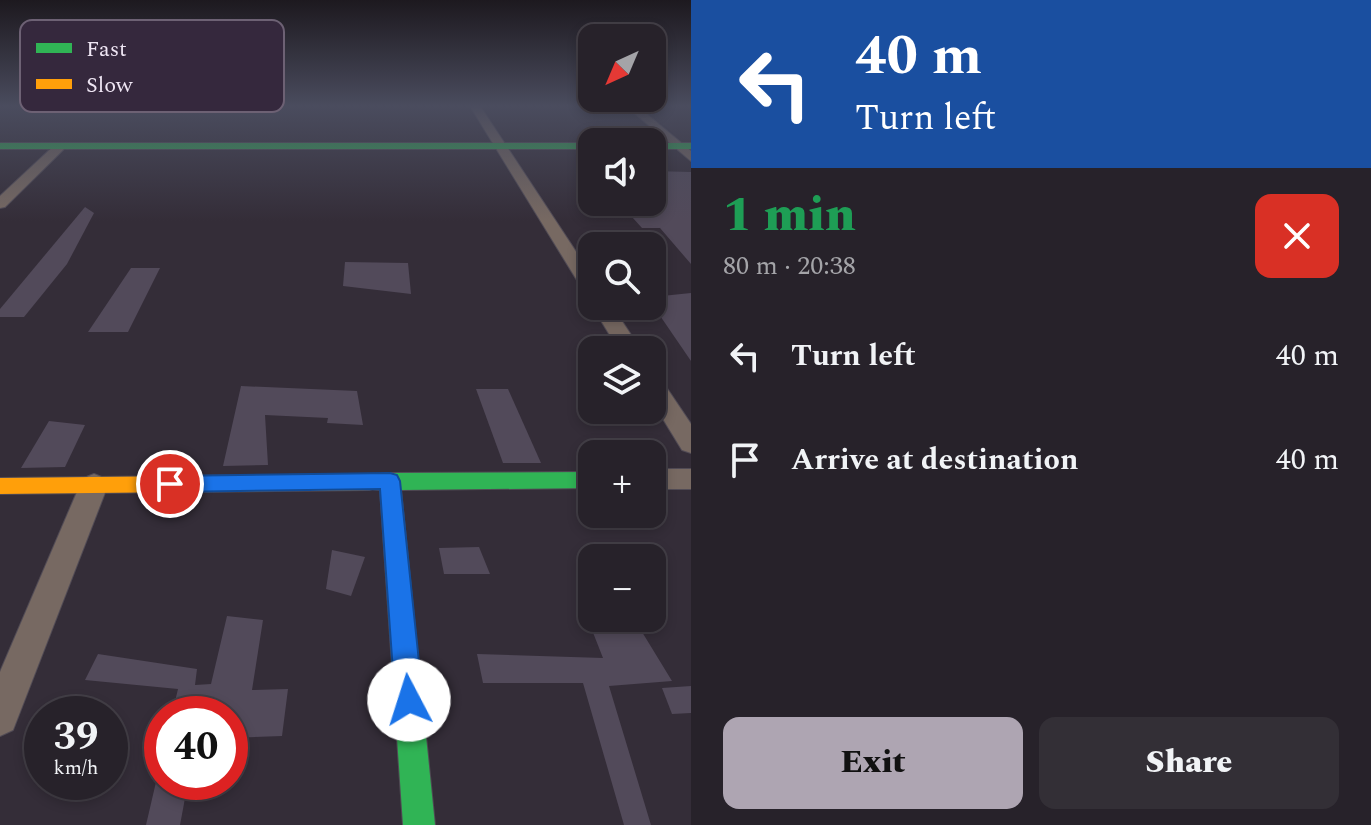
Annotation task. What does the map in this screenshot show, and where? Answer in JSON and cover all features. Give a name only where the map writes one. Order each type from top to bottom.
[{"type":"street","points":[[0,146],[578,146]]},
{"type":"street","points":[[0,204],[61,146]]},
{"type":"street","points":[[499,146],[578,268]]},
{"type":"street","points":[[683,146],[691,157]]},
{"type":"street","points":[[666,405],[691,444]]},
{"type":"street","points":[[666,479],[691,479]]},
{"type":"street","points":[[0,486],[578,480]]},
{"type":"street","points":[[390,481],[419,825]]},
{"type":"street","points":[[0,717],[94,485]]},
{"type":"building","points":[[666,171],[691,172],[691,264],[666,232],[660,228],[642,228],[631,216],[666,216]]},
{"type":"building","points":[[85,207],[94,213],[67,264],[24,317],[0,317],[0,309]]},
{"type":"building","points":[[345,262],[408,263],[411,294],[343,286]]},
{"type":"building","points":[[131,268],[160,268],[128,332],[88,332]]},
{"type":"building","points":[[691,293],[691,361],[663,320],[666,320],[666,296]]},
{"type":"building","points":[[241,386],[357,391],[363,425],[327,423],[328,418],[265,415],[268,465],[223,466]]},
{"type":"building","points":[[476,389],[508,389],[541,463],[503,463]]},
{"type":"building","points":[[49,421],[85,425],[65,467],[21,468]]},
{"type":"building","points":[[479,547],[490,574],[444,574],[439,548]]},
{"type":"building","points":[[332,550],[365,557],[351,596],[326,589]]},
{"type":"building","points":[[227,616],[263,620],[252,690],[288,689],[282,736],[248,737],[248,696],[176,696],[178,689],[85,680],[98,654],[197,669],[195,685],[211,684]]},
{"type":"building","points":[[593,632],[642,632],[672,681],[609,686],[651,825],[624,825],[583,683],[483,683],[477,654],[603,658]]},
{"type":"building","points":[[691,686],[691,713],[672,714],[662,688]]},
{"type":"building","points":[[152,800],[185,800],[180,825],[146,825]]},
{"type":"traffic: fast","points":[[0,146],[578,146]]},
{"type":"traffic: fast","points":[[666,146],[691,146]]},
{"type":"traffic: fast","points":[[369,482],[578,480]]},
{"type":"traffic: fast","points":[[390,481],[419,825]]},
{"type":"traffic: slow","points":[[0,486],[369,482]]},
{"type":"route","points":[[170,484],[390,481],[409,700]]}]
